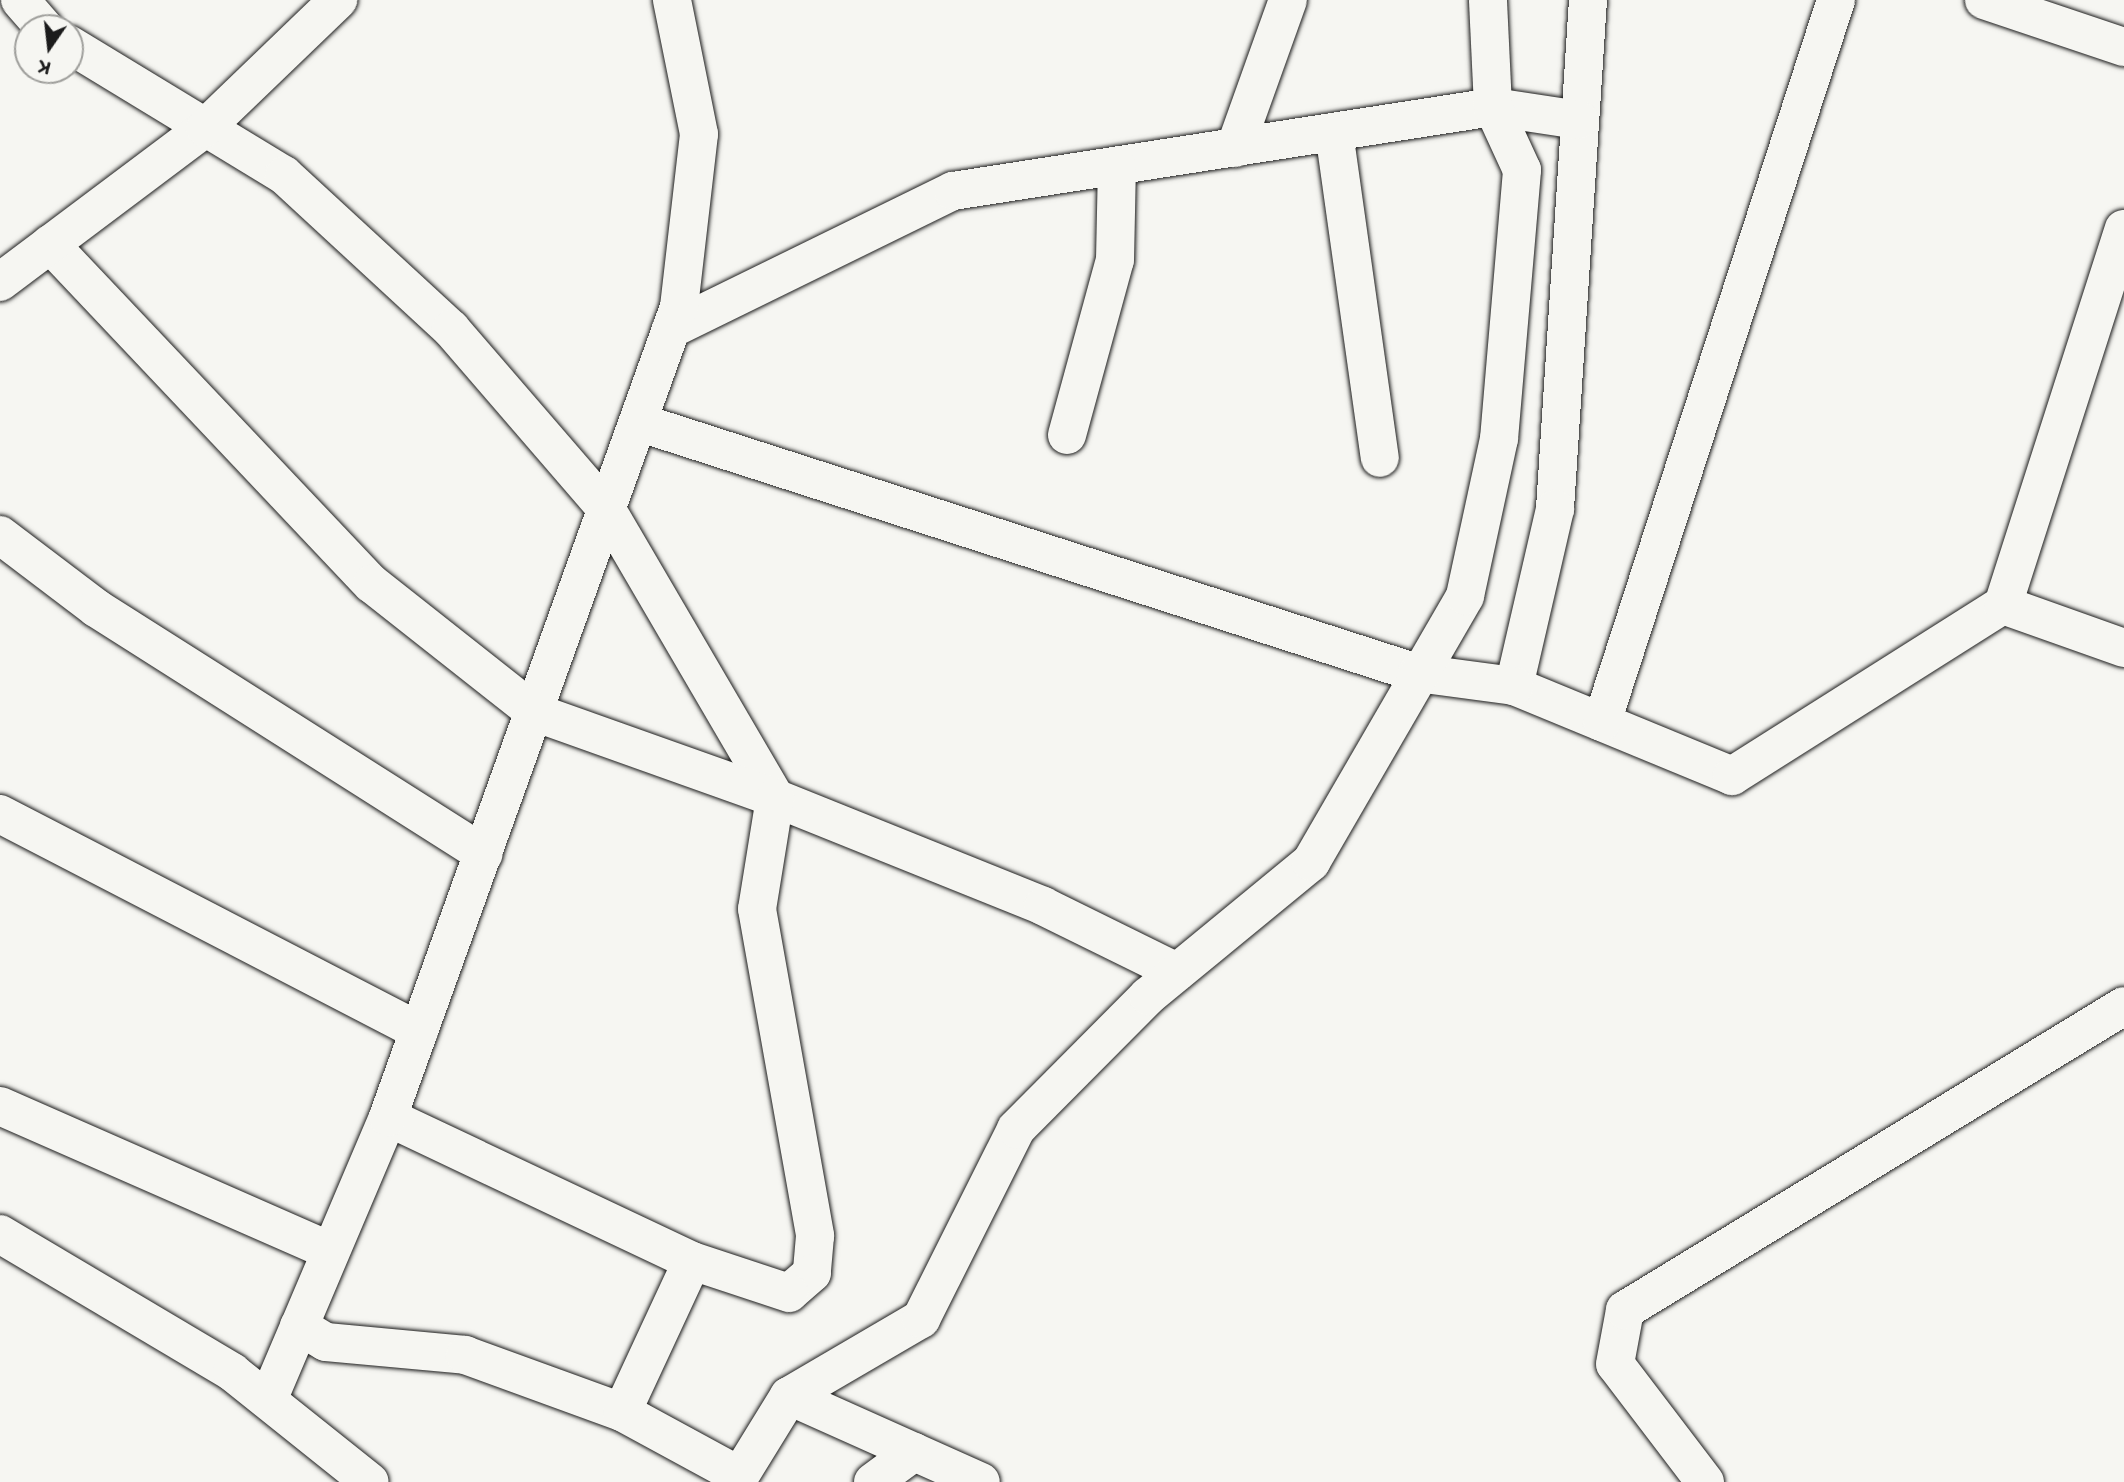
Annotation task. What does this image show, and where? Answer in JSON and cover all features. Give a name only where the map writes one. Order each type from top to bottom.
[{"type":"street","points":[[20,0],[32,14]]},
{"type":"street","points":[[0,282],[205,128],[338,0]]},
{"type":"street","points":[[268,1400],[388,1117],[680,307],[699,134],[672,0]]},
{"type":"street","points":[[1235,148],[1288,0]]},
{"type":"street","points":[[299,1326],[326,1342],[465,1355],[622,1412],[738,1479],[789,1396],[921,1318],[1016,1129],[1177,972],[1311,862],[1417,673],[1465,596],[1499,439],[1522,170],[1493,107],[1488,0]]},
{"type":"street","points":[[1514,686],[1555,509],[1588,0]]},
{"type":"street","points":[[1602,722],[1836,0]]},
{"type":"street","points":[[1984,0],[2124,47]]},
{"type":"street","points":[[84,54],[284,175],[451,329],[607,510],[775,798],[757,909],[815,1236],[811,1273],[789,1293],[692,1261],[388,1117]]},
{"type":"street","points":[[671,329],[953,191],[1493,107],[1579,120]]},
{"type":"street","points":[[1335,132],[1380,458]]},
{"type":"street","points":[[1067,435],[1115,260],[1117,167]]},
{"type":"street","points":[[638,422],[1417,673],[1514,686],[1732,776],[2003,605],[2124,229]]},
{"type":"street","points":[[50,244],[372,584],[534,712],[775,798],[1043,906],[1177,972]]},
{"type":"street","points":[[0,535],[96,608],[483,855]]},
{"type":"street","points":[[2003,605],[2124,648]]},
{"type":"street","points":[[0,814],[419,1031]]},
{"type":"street","points":[[1705,1482],[1615,1364],[1625,1310],[2124,1006]]},
{"type":"street","points":[[0,1106],[331,1251]]},
{"type":"street","points":[[0,1234],[232,1371],[370,1482]]},
{"type":"street","points":[[622,1412],[692,1261]]},
{"type":"street","points":[[789,1396],[981,1482]]},
{"type":"street","points":[[873,1482],[914,1452]]}]
